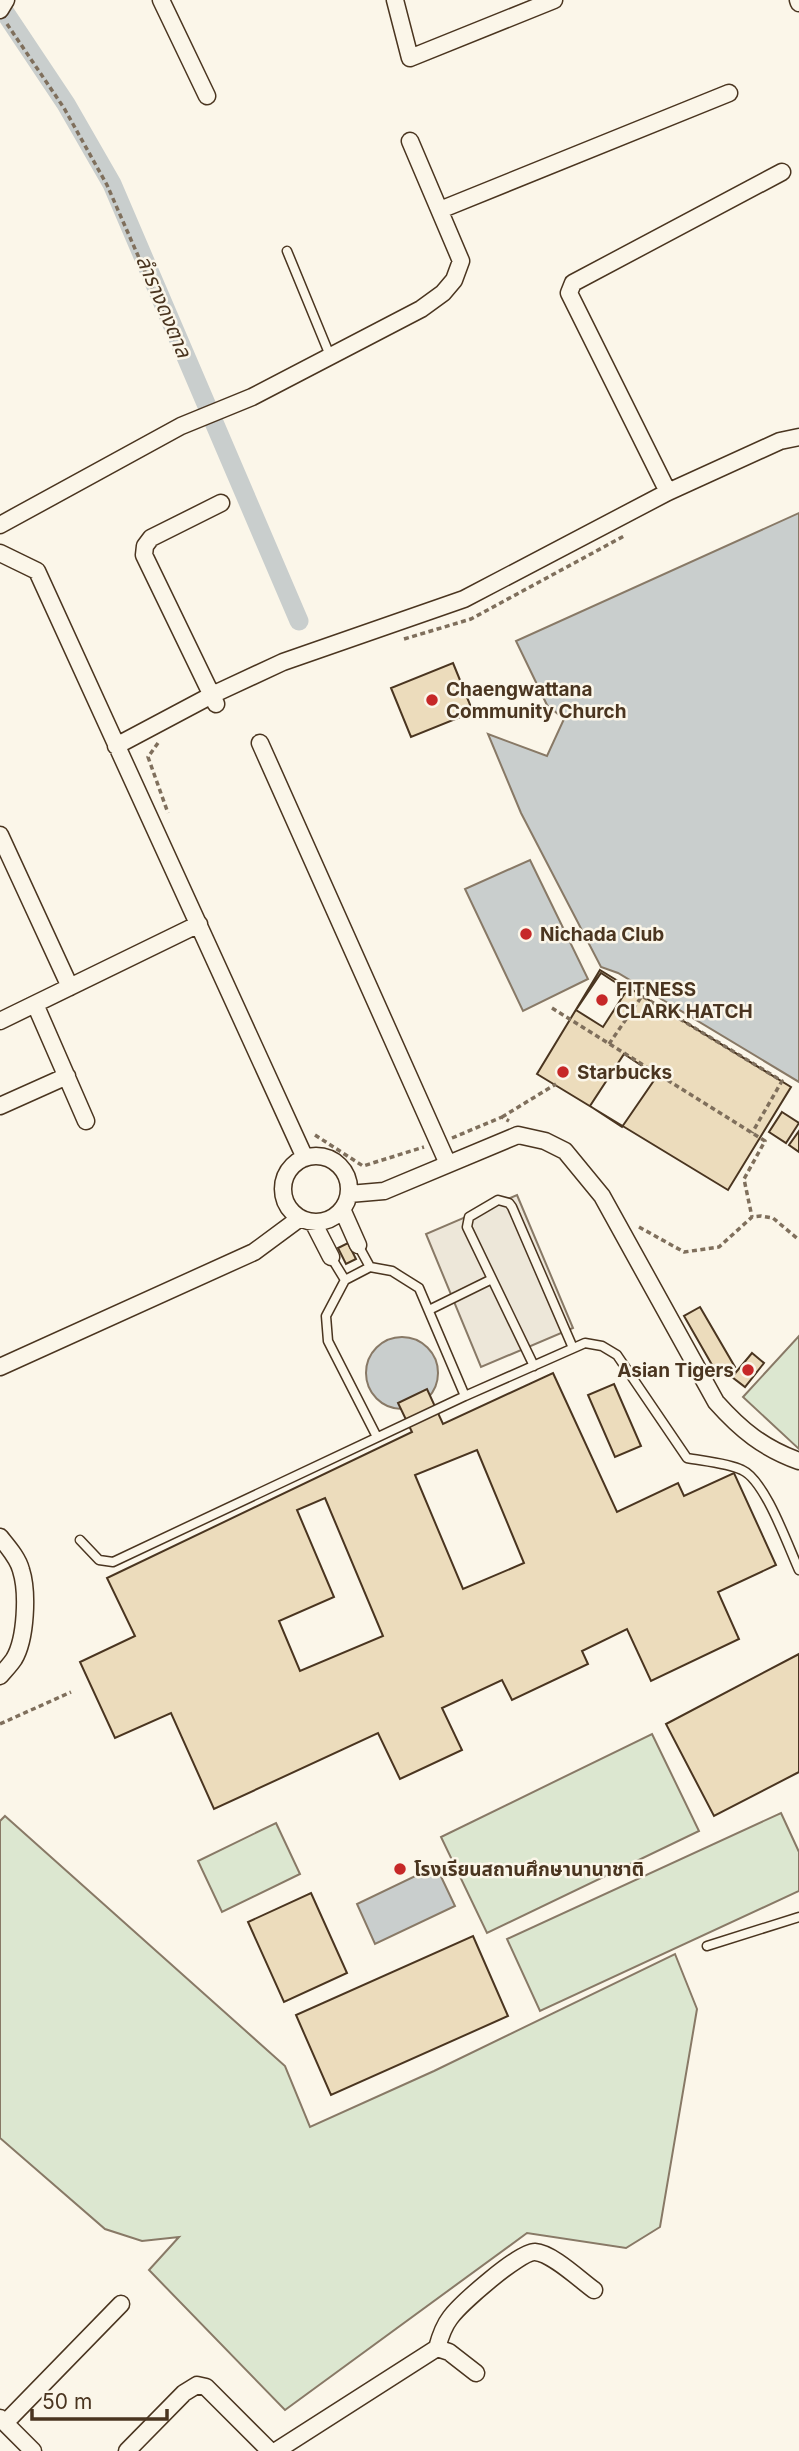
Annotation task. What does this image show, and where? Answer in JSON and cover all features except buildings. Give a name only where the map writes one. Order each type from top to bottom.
[{"type":"street","points":[[0,12],[6,0]]},
{"type":"street","points":[[161,0],[207,96]]},
{"type":"street","points":[[394,0],[410,58],[554,0]]},
{"type":"street","points":[[440,210],[729,93]]},
{"type":"street","points":[[0,524],[181,426],[252,397],[331,358],[421,309],[443,293],[454,280],[461,261],[410,141]]},
{"type":"street","points":[[668,492],[569,293],[570,289],[573,283],[782,172]]},
{"type":"street","points":[[116,746],[214,700],[283,662],[464,599],[668,492],[780,441],[799,437]]},
{"type":"street","points":[[214,700],[144,555],[150,538],[221,503]]},
{"type":"street","points":[[0,553],[37,571],[305,1158]]},
{"type":"street","points":[[260,743],[448,1164]]},
{"type":"street","points":[[0,835],[70,987]]},
{"type":"street","points":[[0,1021],[199,924]]},
{"type":"street","points":[[35,1004],[86,1121]]},
{"type":"street","points":[[0,1106],[67,1076]]},
{"type":"street","points":[[349,1194],[384,1191],[518,1135],[545,1141],[565,1151],[602,1196],[716,1402],[739,1427],[779,1453],[799,1461]]},
{"type":"street","points":[[0,1367],[254,1252],[307,1220],[328,1220],[342,1209],[349,1194],[348,1177],[338,1164],[318,1156],[305,1158],[292,1166],[286,1176],[283,1193],[287,1205],[307,1220],[331,1257]]},
{"type":"street","points":[[342,1209],[358,1245]]},
{"type":"street","points":[[0,1537],[21,1569],[24,1590],[20,1646],[14,1659],[0,1676]]},
{"type":"street","points":[[127,2451],[184,2393],[197,2385],[206,2388],[273,2451],[437,2348],[441,2332],[457,2310],[480,2288],[527,2253],[542,2253],[594,2290]]},
{"type":"street","points":[[33,2451],[3,2421],[121,2304]]},
{"type":"street","points":[[437,2348],[449,2352],[476,2373]]},
{"type":"lane","points":[[286,251],[331,358]]},
{"type":"lane","points":[[534,1366],[467,1227],[473,1213],[498,1200],[509,1203],[512,1208],[573,1348]]},
{"type":"lane","points":[[358,1245],[370,1267]]},
{"type":"lane","points":[[331,1257],[345,1280]]},
{"type":"lane","points":[[377,1437],[328,1341],[326,1316],[345,1280],[370,1267],[392,1271],[419,1288],[465,1396]]},
{"type":"lane","points":[[429,1310],[492,1279]]},
{"type":"lane","points":[[80,1540],[99,1560],[113,1562],[465,1396],[584,1343],[602,1346],[617,1355],[687,1458],[742,1470],[755,1481],[799,1570]]},
{"type":"lane","points":[[707,1946],[799,1917]]},
{"type":"path","points":[[0,12],[64,108],[107,185],[175,340]]},
{"type":"path","points":[[404,639],[471,619],[629,534]]},
{"type":"path","points":[[160,740],[148,757],[169,817]]},
{"type":"path","points":[[609,1044],[642,996],[782,1081],[752,1133]]},
{"type":"path","points":[[552,1008],[765,1141],[744,1179],[752,1217]]},
{"type":"path","points":[[310,1124],[316,1137],[362,1166],[466,1134],[502,1117],[556,1084]]},
{"type":"path","points":[[502,1117],[514,1123]]},
{"type":"path","points":[[636,1225],[684,1252],[719,1247],[752,1217],[774,1218],[799,1240]]},
{"type":"path","points":[[0,1724],[71,1692]]},
{"type":"green space","points":[[799,1336],[799,1449],[743,1397]]},
{"type":"green space","points":[[652,1734],[699,1831],[487,1933],[441,1837]]},
{"type":"green space","points":[[781,1813],[799,1852],[799,1891],[540,2011],[507,1939]]},
{"type":"green space","points":[[5,1816],[285,2066],[310,2127],[434,2071],[675,1954],[697,2009],[660,2227],[626,2248],[527,2233],[285,2410],[149,2270],[179,2237],[142,2241],[105,2229],[0,2138],[0,1821]]},
{"type":"green space","points":[[276,1823],[300,1874],[222,1912],[198,1861]]},
{"type":"shaded area","points":[[799,513],[799,1082],[618,973],[601,967],[521,813],[488,734],[547,756],[564,719],[547,705],[516,641]]},
{"type":"shaded area","name":"Nichada Club","points":[[530,860],[588,979],[523,1011],[465,889]]},
{"type":"shaded area","points":[[517,1195],[573,1328],[481,1367],[426,1234]]},
{"type":"shaded area","points":[[402,1337],[422,1343],[432,1353],[438,1373],[432,1393],[422,1403],[402,1409],[382,1403],[372,1393],[366,1373],[372,1353],[382,1343]]},
{"type":"shaded area","points":[[436,1866],[455,1906],[375,1944],[357,1904]]},
{"type":"waterway","name":"ลำรางดงตาล","points":[[0,5],[66,104],[112,184],[299,621]]},
{"type":"place","name":"Chaengwattana Community Church","points":[[432,700]]},
{"type":"place","name":"Nichada Club","points":[[526,934]]},
{"type":"place","name":"FITNESS CLARK HATCH","points":[[602,1000]]},
{"type":"place","name":"Starbucks","points":[[563,1072]]},
{"type":"place","name":"Asian Tigers","points":[[748,1370]]},
{"type":"place","name":"โรงเรียนสถานศึกษานานาชาติ","points":[[400,1869]]}]
